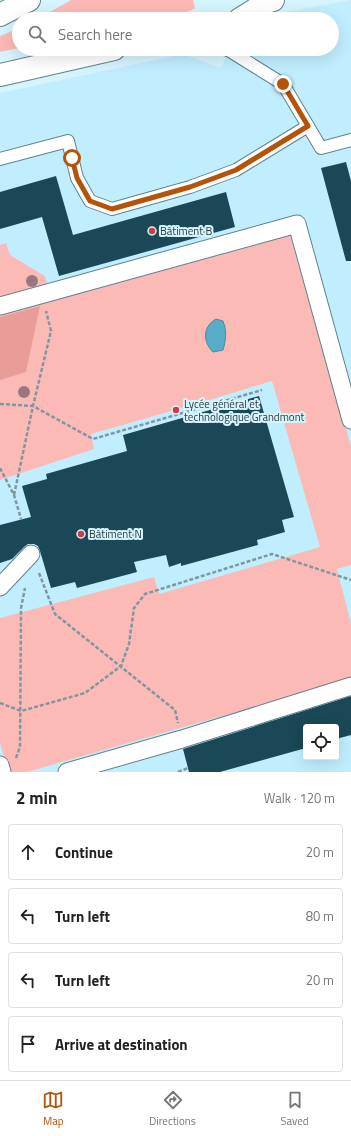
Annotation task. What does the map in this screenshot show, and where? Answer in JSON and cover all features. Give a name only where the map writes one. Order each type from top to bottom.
[{"type":"street","points":[[0,15],[29,0]]},
{"type":"street","points":[[251,12],[273,0]]},
{"type":"street","points":[[0,75],[83,56]]},
{"type":"street","points":[[0,306],[298,224],[351,420]]},
{"type":"street","points":[[0,587],[31,554]]},
{"type":"street","points":[[67,772],[182,739],[351,686]]},
{"type":"street","points":[[2,772],[8,762]]},
{"type":"lane","points":[[238,56],[283,84],[321,148],[351,140]]},
{"type":"lane","points":[[0,159],[68,141],[77,178],[90,201],[112,209],[190,187],[236,170],[308,126]]},
{"type":"path","points":[[14,495],[51,331],[41,295]]},
{"type":"path","points":[[0,404],[33,406],[93,439],[262,390]]},
{"type":"path","points":[[0,468],[14,495],[22,519]]},
{"type":"path","points":[[31,554],[55,614],[175,710],[182,739]]},
{"type":"path","points":[[0,703],[21,711],[85,693],[121,666],[129,644],[134,608],[145,594],[272,554],[351,580]]},
{"type":"path","points":[[8,762],[20,747],[22,608],[26,585]]},
{"type":"path","points":[[178,772],[188,768]]},
{"type":"shaded area","points":[[71,0],[193,0],[195,8],[186,12],[50,12]]},
{"type":"shaded area","name":"Lycée général et technologique Grandmont","points":[[351,0],[351,772],[0,772],[0,93],[174,56],[188,56],[218,67],[222,66],[226,56],[339,56],[339,12],[286,12]]},
{"type":"shaded area","points":[[12,31],[12,49],[0,52],[0,36]]},
{"type":"shaded area","points":[[289,232],[351,446],[351,565],[337,569],[351,624],[351,679],[27,772],[8,772],[0,743],[0,618],[154,577],[159,594],[320,547],[272,381],[91,434],[94,449],[0,480],[0,245],[6,243],[10,255],[45,276],[51,297]]},
{"type":"shaded area","points":[[40,306],[26,372],[0,380],[0,317]]},
{"type":"shaded area","points":[[216,319],[223,321],[226,332],[223,350],[213,352],[207,344],[206,330],[211,322]]},
{"type":"building","points":[[346,162],[351,181],[351,261],[346,261],[321,168]]},
{"type":"building","name":"Bâtiment B","points":[[56,176],[73,235],[226,192],[235,227],[59,276],[42,217],[0,229],[0,192]]},
{"type":"building","points":[[259,396],[294,517],[282,520],[285,532],[257,540],[258,545],[181,566],[181,563],[169,567],[166,555],[134,562],[137,572],[77,588],[75,582],[51,588],[40,551],[38,546],[34,544],[28,544],[12,559],[0,563],[0,525],[31,517],[22,486],[47,479],[46,474],[127,451],[123,435]]},
{"type":"building","points":[[351,696],[351,735],[339,738],[339,724],[303,724],[303,749],[220,772],[189,772],[183,749]]},
{"type":"place","name":"Bâtiment B","points":[[152,231]]},
{"type":"place","name":"Lycée général et technologique Grandmont","points":[[176,410]]},
{"type":"place","name":"Bâtiment N","points":[[81,534]]},
{"type":"route","points":[[72,158],[77,178],[90,201],[112,209],[190,187],[236,170],[308,126],[283,84]]}]
